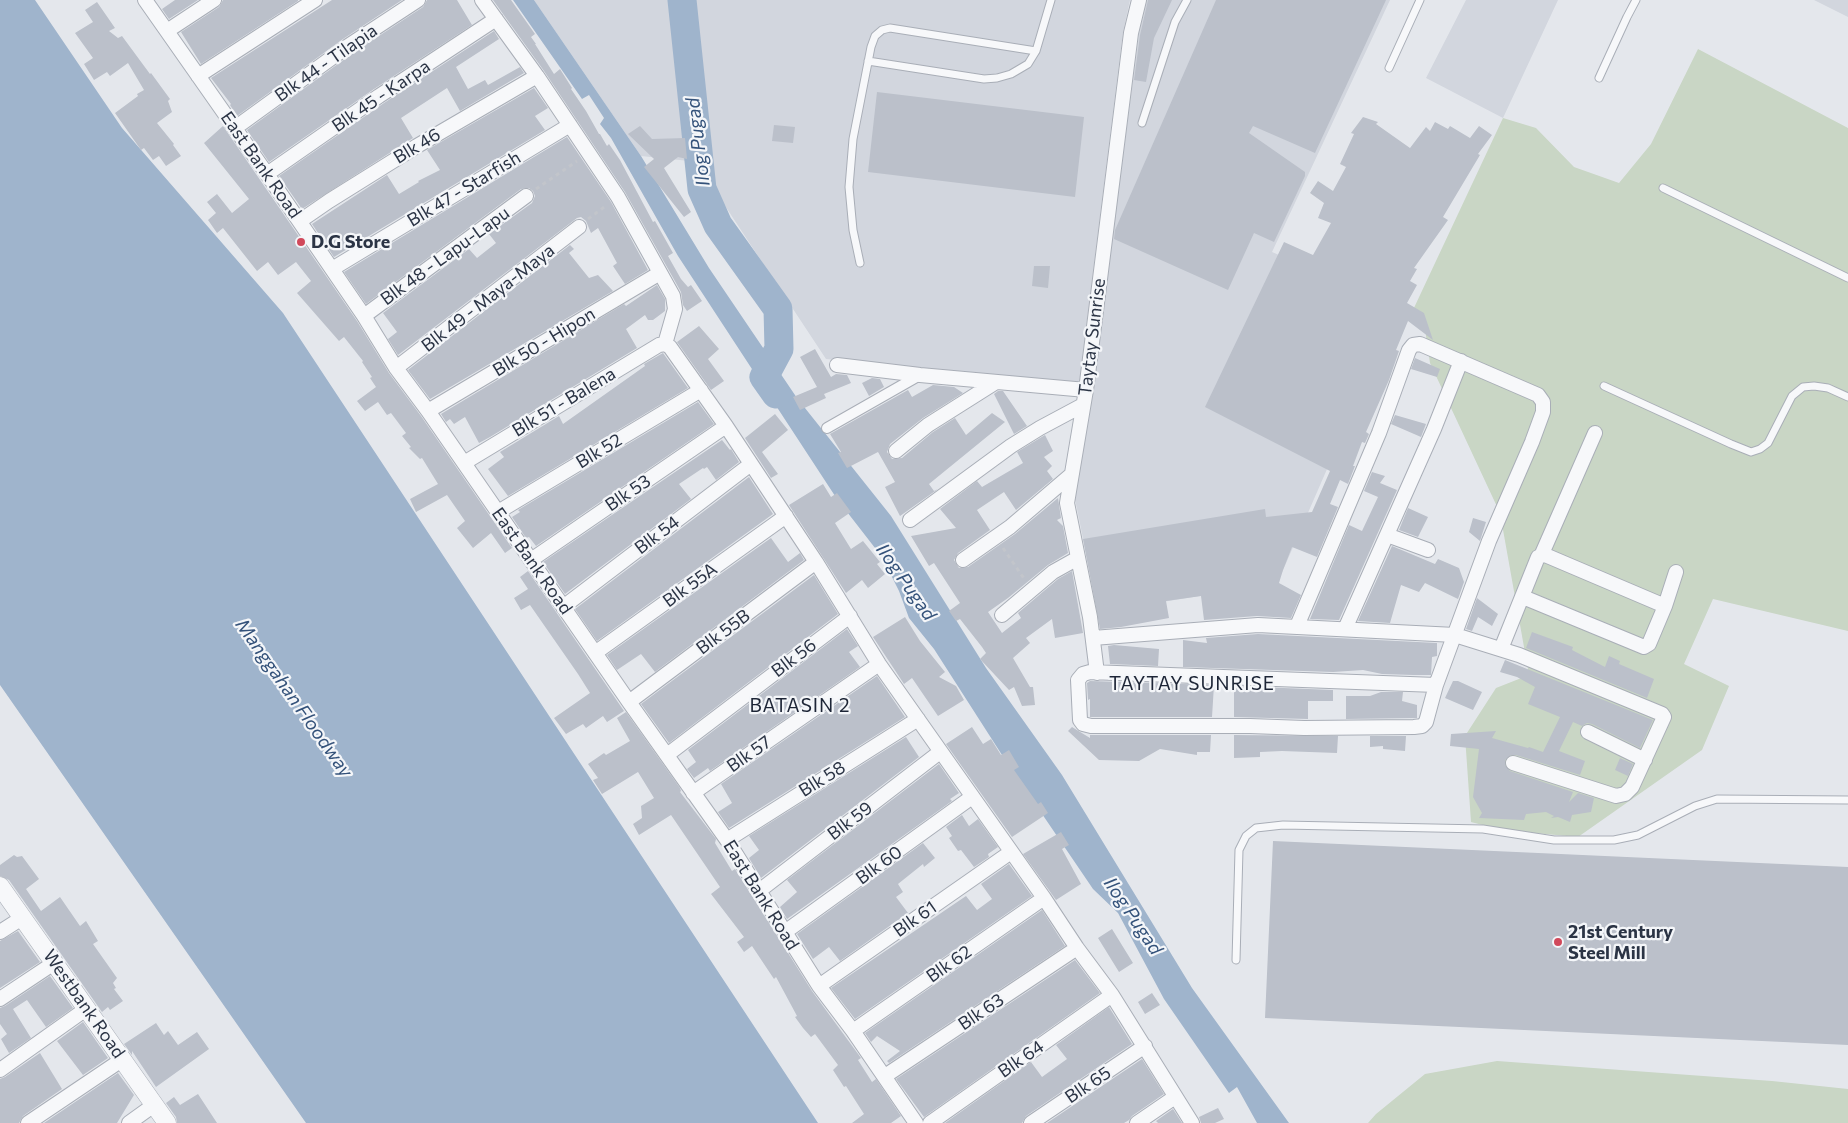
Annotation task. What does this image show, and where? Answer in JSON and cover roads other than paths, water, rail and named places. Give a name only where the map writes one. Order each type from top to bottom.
[{"type":"street","name":"East Bank Road","points":[[145,0],[300,221],[364,316],[396,368],[428,411],[727,840],[819,986],[854,1031],[916,1123]]},
{"type":"street","points":[[167,31],[214,0]]},
{"type":"street","points":[[198,76],[315,0]]},
{"type":"street","name":"Blk 44 - Tilapia","points":[[235,128],[348,46],[418,0]]},
{"type":"street","points":[[482,0],[537,76],[618,197],[673,296],[675,310],[665,344],[670,347],[726,426],[816,562],[879,664],[1044,898],[1077,948],[1112,995],[1192,1123]]},
{"type":"street","name":"Taytay Sunrise","points":[[1097,673],[1094,638],[1067,503],[1086,390],[1131,33],[1138,0]]},
{"type":"street","name":"Blk 45 - Karpa","points":[[267,174],[379,96],[496,19]]},
{"type":"street","name":"Blk 46","points":[[300,221],[417,146],[537,76]]},
{"type":"street","name":"Blk 47 - Starfish","points":[[332,269],[570,125]]},
{"type":"street","name":"Blk 48 - Lapu-Lapu","points":[[364,316],[526,196]]},
{"type":"street","name":"Blk 49 - Maya-Maya","points":[[396,368],[579,227]]},
{"type":"street","name":"Blk 50 - Hipon","points":[[428,411],[660,273]]},
{"type":"street","name":"Blk 51 - Balena","points":[[464,463],[659,345],[665,344]]},
{"type":"street","points":[[1298,626],[1379,433],[1413,345],[1420,344],[1460,361],[1538,395],[1543,402],[1543,412],[1532,442],[1488,541],[1436,686],[1426,722],[1422,726],[1304,728],[1086,726],[1080,720],[1078,680],[1083,674],[1097,673],[1436,686]]},
{"type":"street","points":[[1345,629],[1434,430],[1460,361]]},
{"type":"street","points":[[837,365],[920,375],[1086,390]]},
{"type":"street","points":[[827,428],[920,375]]},
{"type":"street","points":[[896,451],[928,426],[996,382]]},
{"type":"street","name":"Blk 52","points":[[498,512],[701,390]]},
{"type":"street","points":[[910,520],[1011,446],[1083,405]]},
{"type":"street","name":"Blk 53","points":[[531,560],[726,426]]},
{"type":"street","points":[[1501,649],[1538,557],[1541,556],[1595,433]]},
{"type":"street","name":"Blk 54","points":[[563,607],[751,464]]},
{"type":"street","points":[[963,560],[1010,527],[1072,474]]},
{"type":"street","name":"Blk 55A","points":[[595,653],[786,516]]},
{"type":"street","points":[[1387,535],[1428,550]]},
{"type":"street","points":[[1541,556],[1545,555],[1665,606]]},
{"type":"street","points":[[1002,615],[1053,572],[1078,558]]},
{"type":"street","name":"Blk 55B","points":[[629,702],[816,562]]},
{"type":"street","points":[[1523,597],[1644,647],[1649,644],[1665,606],[1676,572]]},
{"type":"street","name":"Blk 56","points":[[667,755],[850,616]]},
{"type":"street","points":[[1094,638],[1258,625],[1455,635],[1519,655],[1662,714],[1664,719],[1632,787],[1625,794],[1616,796],[1513,763]]},
{"type":"street","name":"Blk 57","points":[[693,793],[879,664]]},
{"type":"street","name":"Blk 58","points":[[727,840],[918,719]]},
{"type":"street","points":[[1588,732],[1645,760]]},
{"type":"street","name":"Blk 59","points":[[759,891],[940,752]]},
{"type":"street","name":"Blk 60","points":[[785,932],[972,798]]},
{"type":"street","name":"Blk 61","points":[[819,986],[1011,852]]},
{"type":"street","name":"Westbank Road","points":[[0,886],[167,1123]]},
{"type":"street","name":"Blk 62","points":[[854,1031],[1044,898]]},
{"type":"street","points":[[0,932],[22,918]]},
{"type":"street","name":"Blk 63","points":[[884,1076],[1077,948]]},
{"type":"street","points":[[0,999],[54,963]]},
{"type":"street","name":"Blk 64","points":[[930,1123],[1112,995]]},
{"type":"street","points":[[0,1070],[86,1009]]},
{"type":"street","name":"Blk 65","points":[[1031,1123],[1144,1046]]},
{"type":"street","points":[[28,1123],[123,1059]]},
{"type":"street","points":[[1136,1123],[1175,1097]]},
{"type":"street","points":[[129,1123],[154,1104]]},
{"type":"lane","points":[[868,61],[984,79],[1011,74],[1028,64],[1036,51],[1051,0]]},
{"type":"lane","points":[[1142,123],[1175,22],[1187,0]]},
{"type":"lane","points":[[1389,68],[1420,0]]},
{"type":"lane","points":[[1600,78],[1636,0]]},
{"type":"lane","points":[[860,263],[849,186],[853,139],[868,61],[875,36],[882,30],[890,28],[1036,51]]},
{"type":"lane","points":[[1664,188],[1848,278]]},
{"type":"lane","points":[[1604,386],[1751,452],[1760,449],[1768,443],[1792,396],[1803,387],[1828,388],[1848,397]]},
{"type":"lane","points":[[1236,960],[1239,850],[1246,836],[1256,828],[1283,825],[1483,829],[1554,840],[1614,840],[1638,835],[1695,806],[1717,799],[1848,800]]},
{"type":"water","name":"Manggahan Floodway","points":[[0,0],[35,0],[122,128],[283,313],[818,1123],[306,1123],[0,685]]},
{"type":"water","points":[[513,0],[534,0],[641,156],[709,268],[797,398],[891,516],[986,668],[1062,775],[1192,988],[1289,1123],[1257,1123],[1237,1087],[1229,1093],[1164,999],[1118,913],[1093,889],[1002,755],[934,649],[909,618],[899,591],[882,557],[837,499],[678,256],[611,138],[600,124],[604,118],[589,95],[582,99]]},
{"type":"waterway","name":"Ilog Pugad","points":[[682,0],[702,189],[718,225],[778,309],[779,349],[764,377],[776,394]]},
{"type":"place","name":"D.G Store","points":[[301,242]]},
{"type":"place","name":"21st Century Steel Mill","points":[[1558,942]]},
{"type":"district","name":"TAYTAY SUNRISE","points":[[1192,684]]},
{"type":"district","name":"BATASIN 2","points":[[800,706]]}]
